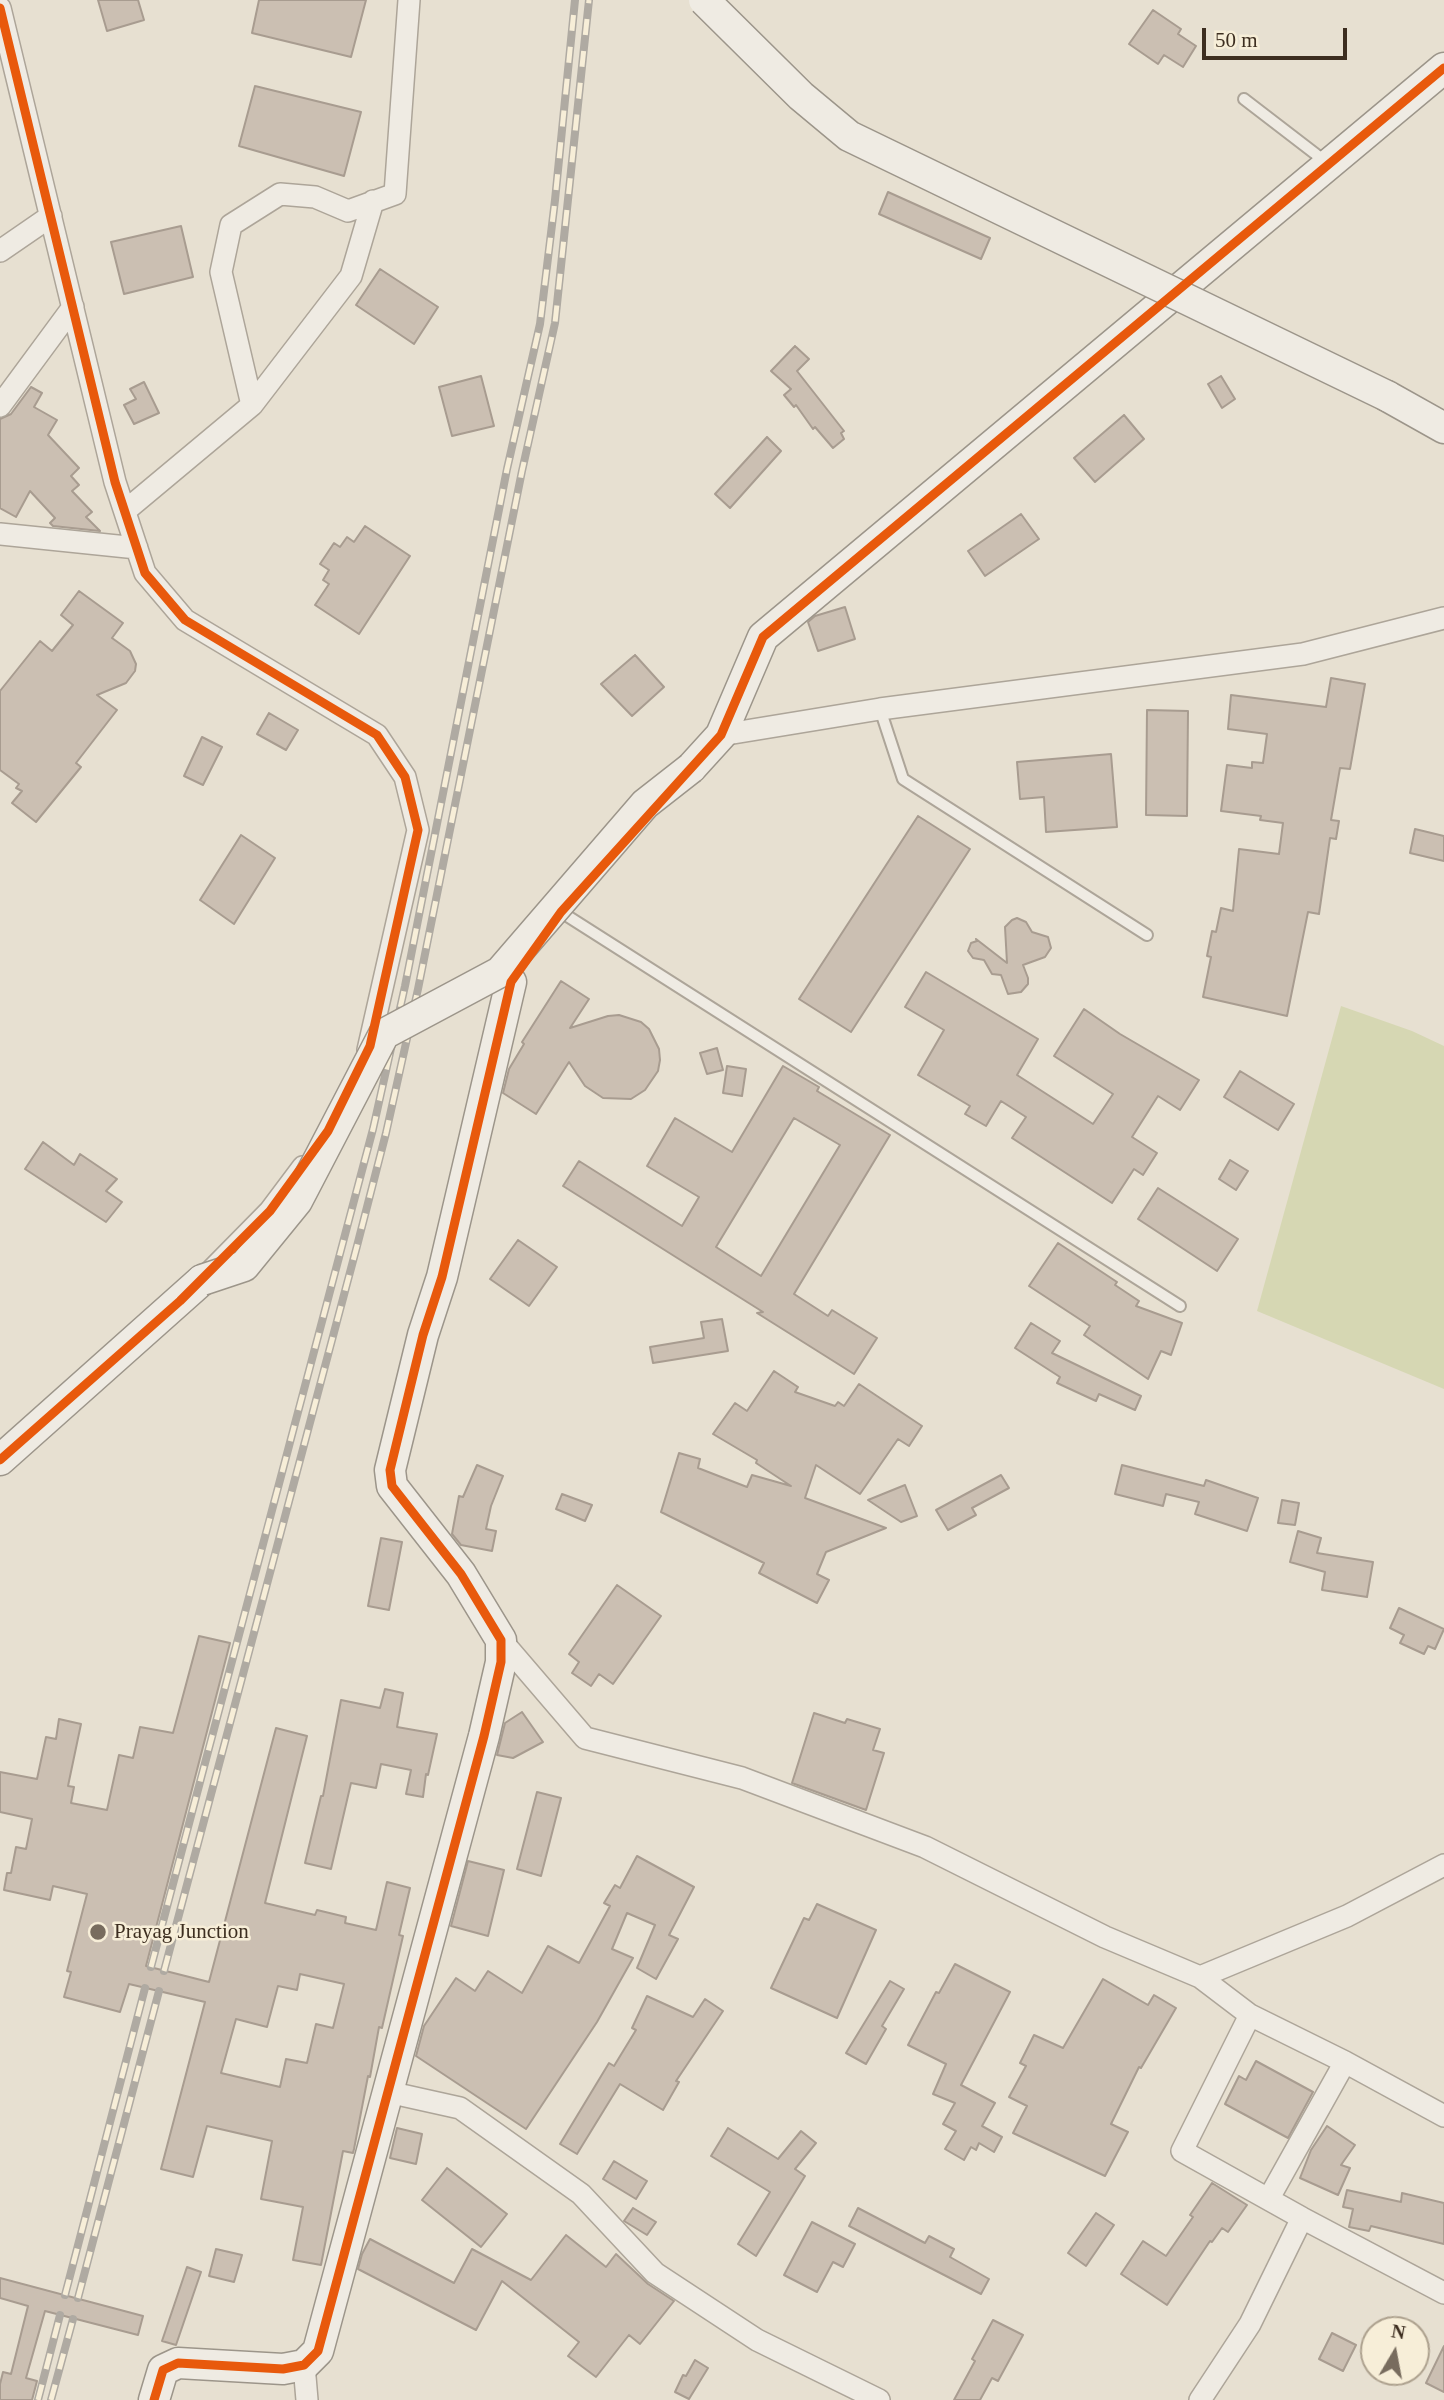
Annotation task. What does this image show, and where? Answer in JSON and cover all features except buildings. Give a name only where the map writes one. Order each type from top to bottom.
[{"type":"street","points":[[251,405],[221,272],[231,225],[281,194],[315,197],[348,211],[396,194],[409,0]]},
{"type":"street","points":[[704,0],[801,96],[849,136],[1387,396],[1444,428]]},
{"type":"street","points":[[0,8],[115,482],[145,573],[185,620],[377,734],[405,777],[418,830],[370,1046],[328,1131],[270,1211],[202,1280],[0,1460]]},
{"type":"street","points":[[1444,68],[762,637],[720,735],[561,912],[511,982],[442,1277],[423,1335],[390,1470],[393,1486],[461,1574],[501,1640],[585,1738],[742,1778],[925,1847],[1105,1937],[1200,1977],[1250,2015],[1345,2062],[1444,2116]]},
{"type":"street","points":[[125,511],[251,405],[351,276],[373,201]]},
{"type":"street","points":[[0,251],[51,216]]},
{"type":"street","points":[[0,405],[73,307]]},
{"type":"street","points":[[0,534],[137,548]]},
{"type":"street","points":[[720,735],[880,709],[1303,654],[1444,618]]},
{"type":"street","points":[[202,1280],[244,1266],[297,1200],[384,1034],[500,972],[645,804],[691,768]]},
{"type":"street","points":[[154,2400],[163,2370],[178,2363],[282,2369],[304,2365],[318,2351],[484,1737],[501,1662],[501,1640]]},
{"type":"street","points":[[1200,1977],[1347,1916],[1444,1866]]},
{"type":"street","points":[[1250,2015],[1182,2151],[1302,2218],[1444,2292]]},
{"type":"street","points":[[1269,2198],[1345,2062]]},
{"type":"street","points":[[388,2092],[460,2108],[581,2194],[655,2273],[757,2340],[879,2400]]},
{"type":"street","points":[[1200,2400],[1250,2324],[1302,2218]]},
{"type":"street","points":[[304,2365],[307,2400]]},
{"type":"lane","points":[[692,0],[793,99],[801,96],[799,83],[716,0]]},
{"type":"lane","points":[[1244,99],[1328,163]]},
{"type":"lane","points":[[880,709],[903,779],[1147,935]]},
{"type":"lane","points":[[561,912],[1180,1306]]},
{"type":"green space","points":[[1341,1006],[1412,1031],[1444,1046],[1444,1389],[1257,1311]]},
{"type":"railway","points":[[151,1967],[373,1129],[405,986],[507,469],[540,324],[575,0]]},
{"type":"railway","points":[[164,1971],[357,1246],[386,1133],[418,989],[522,471],[555,323],[589,0]]},
{"type":"railway","points":[[65,2295],[145,1988]]},
{"type":"railway","points":[[78,2298],[159,1991]]},
{"type":"railway","points":[[38,2400],[60,2315]]},
{"type":"railway","points":[[51,2400],[73,2319]]},
{"type":"cycle path","points":[[0,8],[115,482],[145,573],[185,620],[377,735],[405,777],[418,830],[370,1046],[328,1131],[270,1211],[180,1301],[0,1460]]},
{"type":"cycle path","points":[[154,2400],[163,2370],[178,2363],[283,2369],[304,2365],[318,2351],[484,1736],[501,1662],[501,1640],[461,1574],[392,1486],[390,1470],[423,1335],[442,1277],[511,982],[561,912],[721,735],[763,637],[1444,68]]},
{"type":"place","name":"Prayag Junction","points":[[98,1932]]}]
